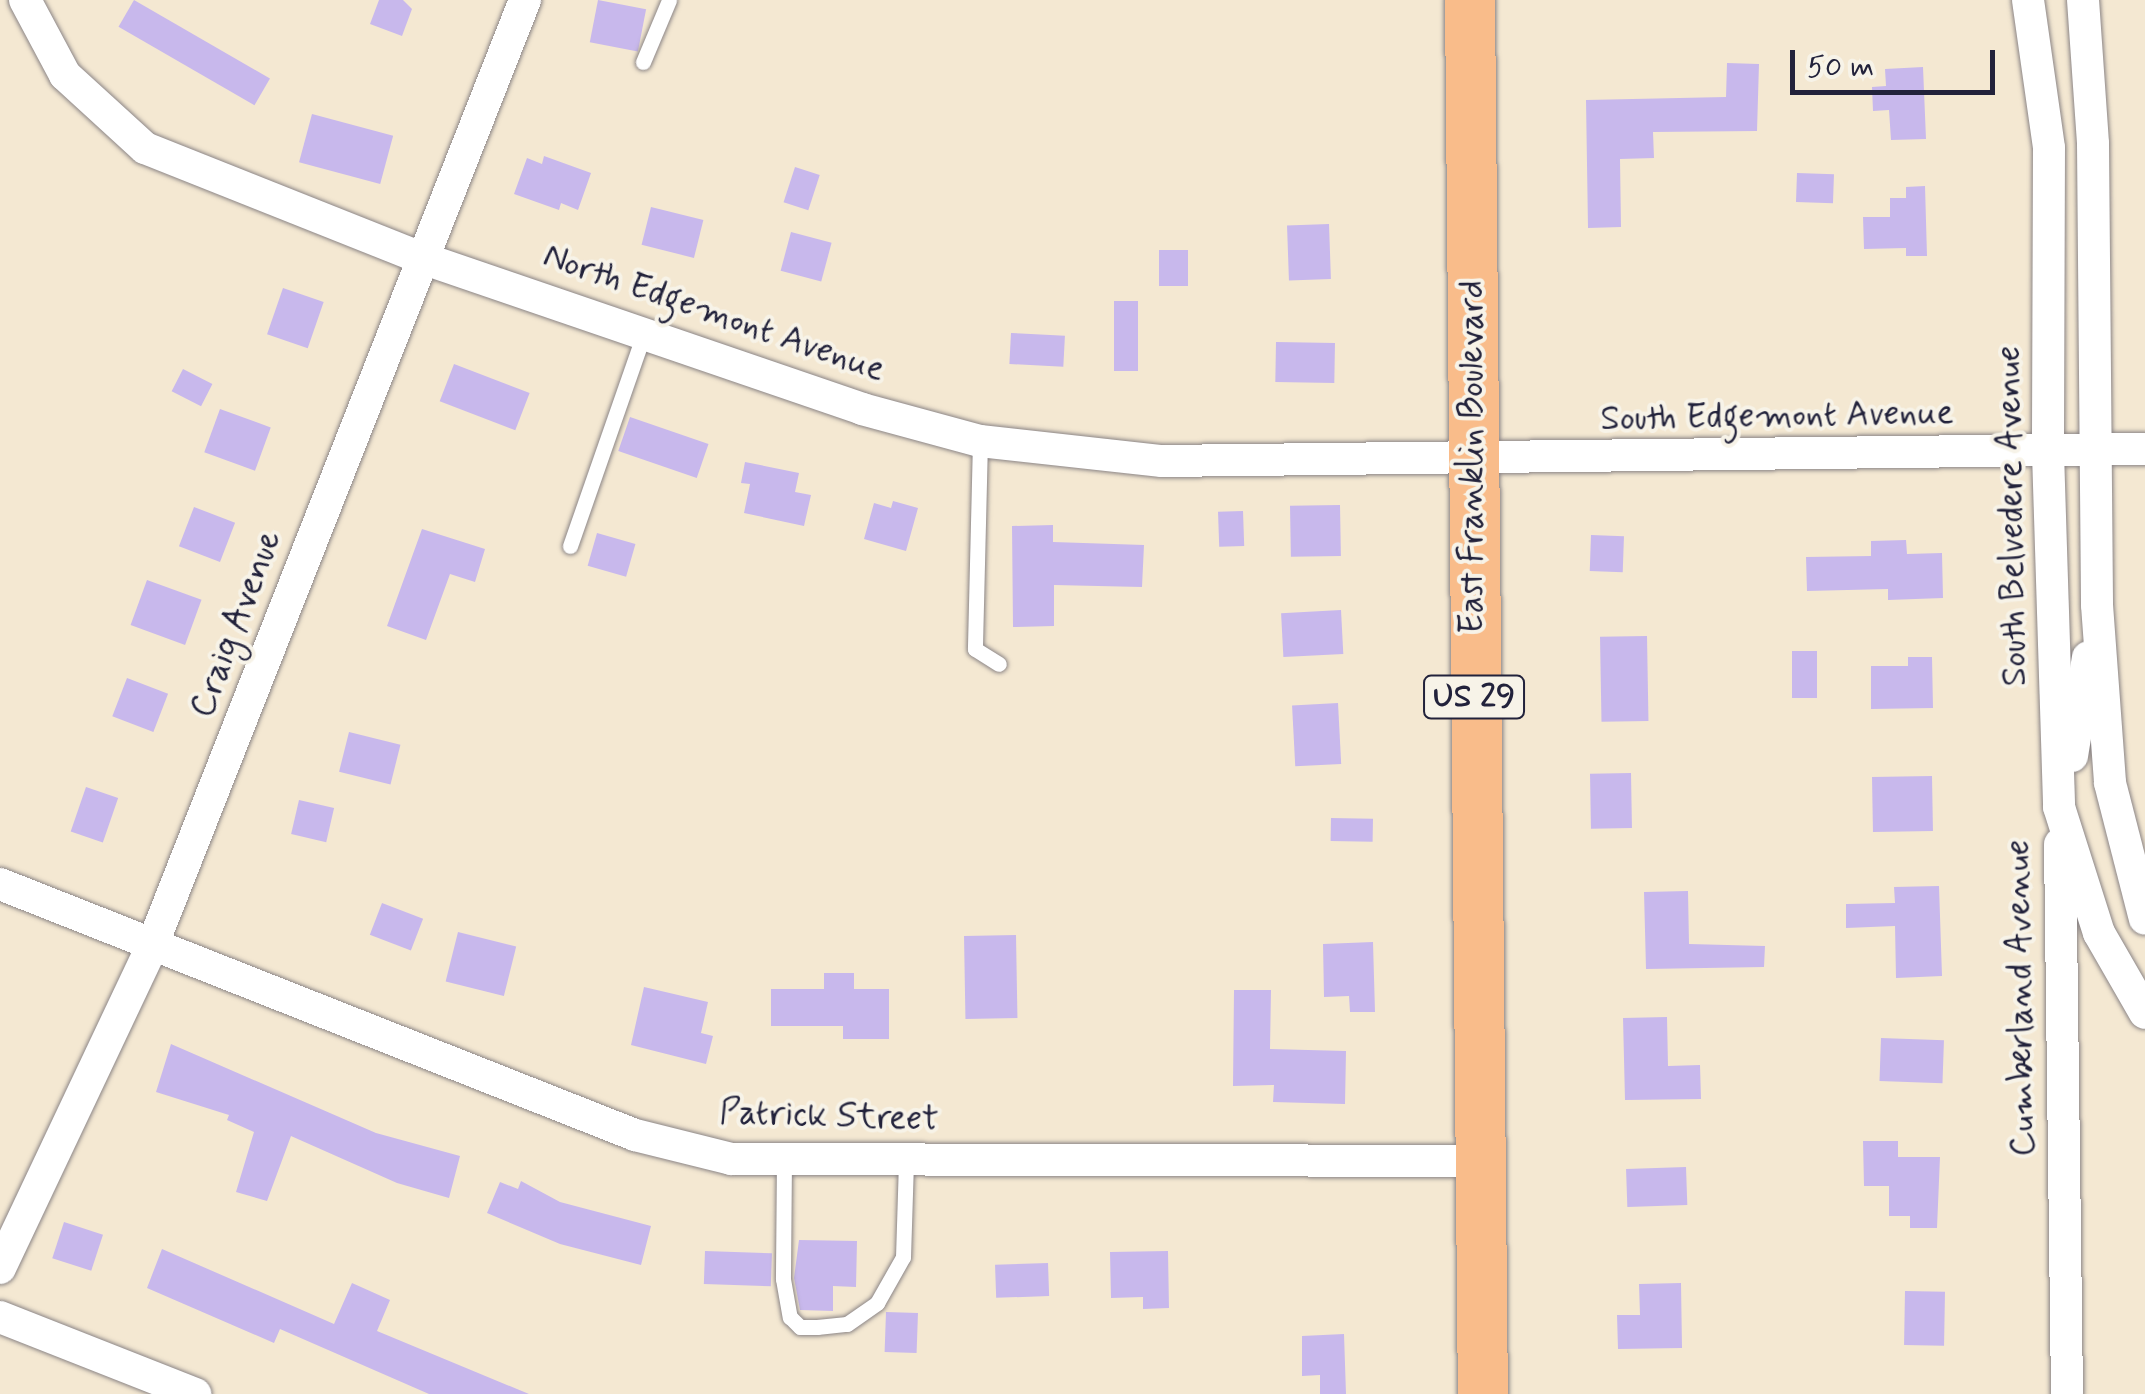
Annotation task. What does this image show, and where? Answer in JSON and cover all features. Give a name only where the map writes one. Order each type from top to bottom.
[{"type":"main road","name":"East Franklin Boulevard","points":[[1470,0],[1482,1394]]},
{"type":"street","name":"North Edgemont Avenue","points":[[24,0],[66,75],[145,148],[422,258],[862,410],[980,441],[1162,461],[1471,461]]},
{"type":"street","name":"Craig Avenue","points":[[0,1268],[152,946],[525,0]]},
{"type":"street","name":"South Belvedere Avenue","points":[[2028,0],[2049,148],[2048,452],[2059,807],[2099,932],[2145,1013]]},
{"type":"street","points":[[2083,0],[2093,144],[2096,605],[2110,782],[2145,919]]},
{"type":"street","name":"South Edgemont Avenue","points":[[1471,461],[2145,449]]},
{"type":"street","name":"Cumberland Avenue","points":[[2066,1394],[2059,807],[2096,605]]},
{"type":"street","name":"Patrick Street","points":[[0,884],[636,1134],[732,1159],[1480,1161]]},
{"type":"street","points":[[0,1316],[195,1394]]},
{"type":"lane","points":[[643,62],[669,0]]},
{"type":"lane","points":[[570,546],[644,333]]},
{"type":"lane","points":[[980,441],[975,650],[999,664]]},
{"type":"lane","points":[[784,1159],[783,1279],[790,1317],[800,1327],[847,1324],[877,1302],[903,1257],[906,1160]]},
{"type":"building","points":[[134,0],[270,78],[254,105],[118,27]]},
{"type":"building","points":[[379,0],[403,0],[412,9],[402,36],[370,24]]},
{"type":"building","points":[[598,0],[646,9],[638,52],[590,42]]},
{"type":"building","points":[[1727,63],[1759,64],[1757,131],[1653,132],[1654,158],[1620,159],[1621,227],[1588,228],[1586,100],[1726,97]]},
{"type":"building","points":[[1923,67],[1926,139],[1891,140],[1889,110],[1873,111],[1872,87],[1886,86],[1885,69]]},
{"type":"building","points":[[312,114],[393,136],[380,184],[299,162]]},
{"type":"building","points":[[544,156],[591,173],[578,210],[561,203],[559,210],[514,194],[527,158],[542,164]]},
{"type":"building","points":[[795,167],[820,175],[808,210],[784,202]]},
{"type":"building","points":[[1797,173],[1834,174],[1833,203],[1796,202]]},
{"type":"building","points":[[1925,186],[1927,256],[1906,256],[1906,248],[1864,249],[1863,217],[1890,217],[1890,198],[1906,198],[1906,187]]},
{"type":"building","points":[[651,207],[703,220],[694,258],[642,245]]},
{"type":"building","points":[[1329,224],[1331,279],[1289,280],[1287,225]]},
{"type":"building","points":[[791,232],[832,243],[821,282],[781,271]]},
{"type":"building","points":[[1159,250],[1188,250],[1188,286],[1159,286]]},
{"type":"building","points":[[283,288],[324,302],[308,348],[267,334]]},
{"type":"building","points":[[1114,301],[1138,301],[1138,371],[1114,371]]},
{"type":"building","points":[[1011,333],[1065,336],[1063,367],[1009,364]]},
{"type":"building","points":[[1276,342],[1335,343],[1334,383],[1275,382]]},
{"type":"building","points":[[454,364],[530,393],[515,430],[440,401]]},
{"type":"building","points":[[183,369],[212,384],[201,406],[172,391]]},
{"type":"building","points":[[220,409],[271,427],[255,471],[204,452]]},
{"type":"building","points":[[630,417],[708,444],[697,478],[618,451]]},
{"type":"building","points":[[745,462],[799,473],[795,492],[811,495],[804,526],[744,513],[750,484],[741,483]]},
{"type":"building","points":[[893,501],[918,508],[906,551],[864,539],[874,503],[891,508]]},
{"type":"building","points":[[1340,505],[1341,556],[1291,557],[1290,506]]},
{"type":"building","points":[[194,507],[235,523],[220,562],[179,546]]},
{"type":"building","points":[[1243,511],[1244,546],[1219,547],[1218,512]]},
{"type":"building","points":[[1053,525],[1053,542],[1144,545],[1142,587],[1054,585],[1054,626],[1013,627],[1012,526]]},
{"type":"building","points":[[422,529],[485,549],[475,582],[450,574],[426,640],[387,626]]},
{"type":"building","points":[[597,533],[635,544],[626,577],[588,566]]},
{"type":"building","points":[[1591,535],[1624,536],[1623,572],[1590,571]]},
{"type":"building","points":[[1906,540],[1907,554],[1942,553],[1943,598],[1888,600],[1888,589],[1807,591],[1806,557],[1871,556],[1871,541]]},
{"type":"building","points":[[147,580],[202,600],[185,645],[131,625]]},
{"type":"building","points":[[1341,610],[1343,654],[1283,657],[1281,613]]},
{"type":"building","points":[[1647,636],[1648,721],[1601,722],[1600,637]]},
{"type":"building","points":[[1792,651],[1817,651],[1817,698],[1792,698]]},
{"type":"building","points":[[1908,657],[1932,657],[1933,708],[1871,709],[1871,666],[1908,666]]},
{"type":"building","points":[[127,678],[168,694],[153,732],[112,716]]},
{"type":"building","points":[[1338,703],[1341,764],[1295,766],[1292,705]]},
{"type":"building","points":[[349,732],[400,745],[391,785],[339,772]]},
{"type":"building","points":[[1631,773],[1632,828],[1591,829],[1590,774]]},
{"type":"building","points":[[1932,776],[1933,831],[1873,832],[1872,777]]},
{"type":"building","points":[[86,787],[118,798],[103,843],[71,831]]},
{"type":"building","points":[[299,800],[334,808],[326,842],[291,834]]},
{"type":"building","points":[[1331,818],[1373,819],[1373,842],[1331,841]]},
{"type":"building","points":[[1939,886],[1942,976],[1896,978],[1895,926],[1846,928],[1846,904],[1895,903],[1894,887]]},
{"type":"building","points":[[1688,891],[1689,944],[1765,946],[1764,967],[1646,969],[1644,892]]},
{"type":"building","points":[[382,903],[423,919],[411,951],[370,935]]},
{"type":"building","points":[[458,932],[516,947],[504,996],[446,981]]},
{"type":"building","points":[[1016,935],[1017,1018],[965,1019],[964,936]]},
{"type":"building","points":[[1373,942],[1375,1012],[1350,1012],[1349,996],[1324,997],[1323,944]]},
{"type":"building","points":[[824,973],[854,973],[854,989],[889,989],[889,1039],[843,1039],[843,1026],[771,1026],[771,989],[824,989]]},
{"type":"building","points":[[644,987],[708,1002],[701,1033],[713,1036],[706,1064],[631,1045]]},
{"type":"building","points":[[1234,990],[1271,990],[1270,1049],[1346,1051],[1345,1104],[1273,1102],[1274,1085],[1233,1086]]},
{"type":"building","points":[[1667,1017],[1668,1066],[1700,1065],[1701,1099],[1625,1100],[1623,1018]]},
{"type":"building","points":[[1881,1038],[1944,1040],[1942,1083],[1879,1081]]},
{"type":"building","points":[[171,1044],[376,1133],[460,1156],[449,1198],[397,1183],[291,1136],[267,1201],[236,1192],[254,1132],[227,1120],[229,1115],[156,1092]]},
{"type":"building","points":[[1863,1141],[1898,1141],[1898,1157],[1940,1157],[1937,1228],[1910,1228],[1910,1216],[1889,1216],[1889,1186],[1864,1186]]},
{"type":"building","points":[[1686,1167],[1687,1205],[1627,1207],[1626,1169]]},
{"type":"building","points":[[521,1181],[560,1202],[651,1226],[641,1265],[560,1244],[487,1213],[500,1182],[518,1189]]},
{"type":"building","points":[[64,1222],[103,1235],[91,1271],[52,1258]]},
{"type":"building","points":[[799,1240],[857,1241],[856,1287],[833,1286],[833,1311],[800,1310],[794,1278]]},
{"type":"building","points":[[162,1249],[334,1324],[352,1283],[390,1300],[377,1331],[529,1394],[429,1394],[280,1329],[274,1343],[147,1288]]},
{"type":"building","points":[[705,1251],[772,1253],[771,1286],[704,1284]]},
{"type":"building","points":[[1168,1251],[1169,1308],[1143,1309],[1143,1297],[1111,1298],[1110,1252]]},
{"type":"building","points":[[1048,1263],[1049,1296],[996,1298],[995,1265]]},
{"type":"building","points":[[1681,1283],[1682,1348],[1618,1349],[1617,1315],[1640,1315],[1639,1284]]},
{"type":"building","points":[[1905,1291],[1945,1292],[1944,1346],[1904,1345]]},
{"type":"building","points":[[886,1312],[918,1313],[917,1353],[885,1352]]},
{"type":"building","points":[[1344,1334],[1346,1394],[1320,1394],[1320,1375],[1302,1376],[1302,1336]]}]
